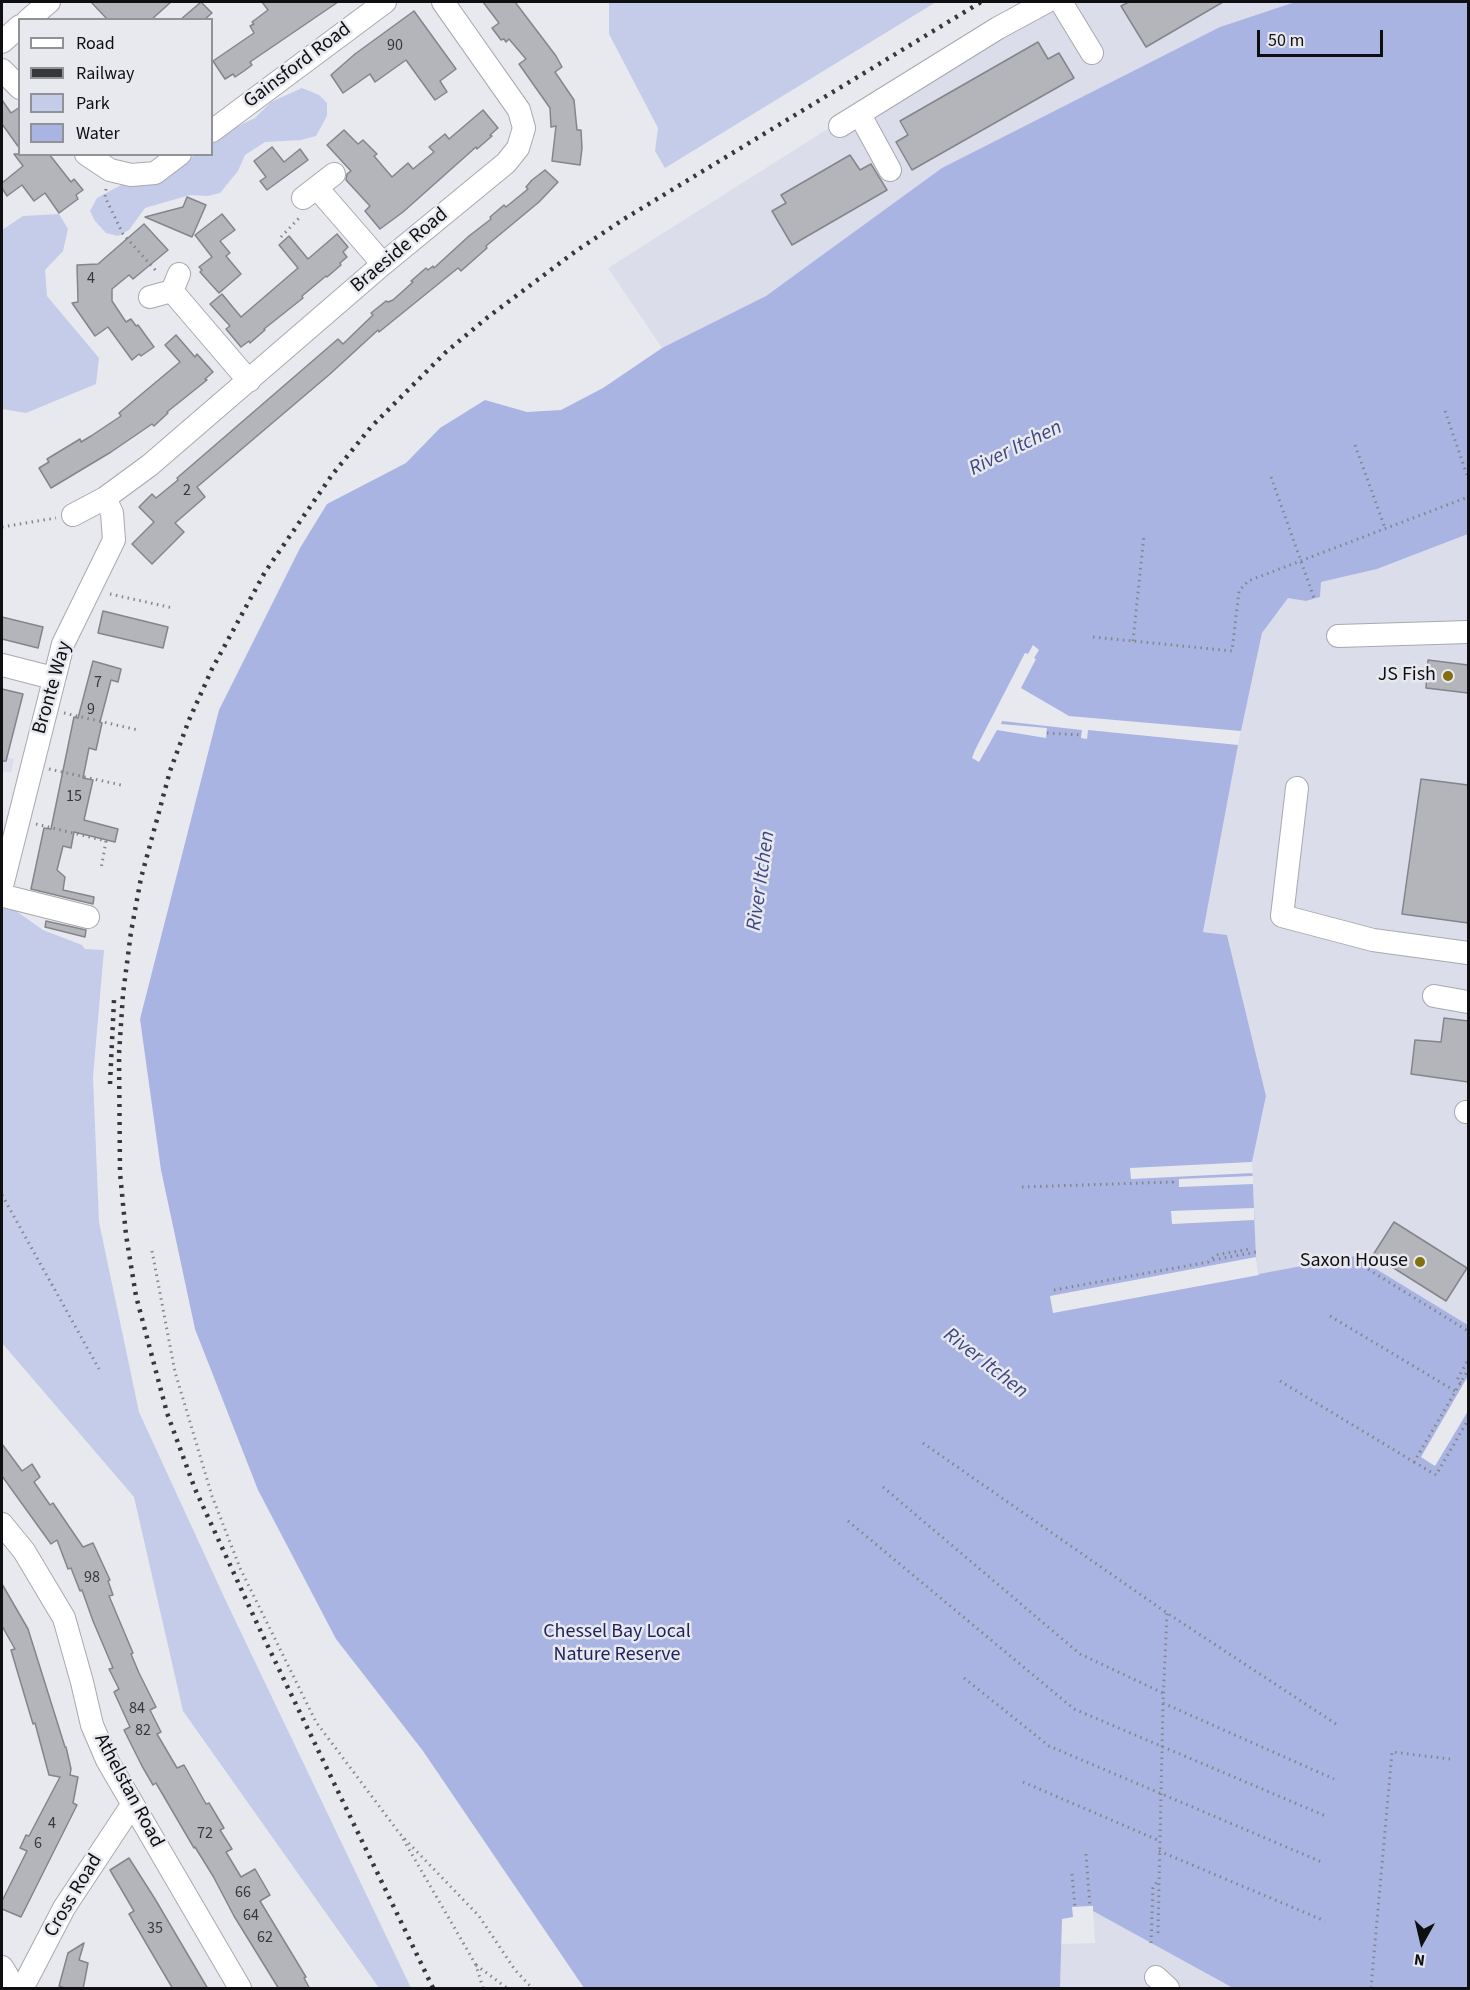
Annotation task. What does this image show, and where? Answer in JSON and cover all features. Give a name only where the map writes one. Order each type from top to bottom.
[{"type":"street","points":[[30,18],[49,2]]},
{"type":"street","name":"Gainsford Road","points":[[213,130],[385,2]]},
{"type":"street","name":"Braeside Road","points":[[74,515],[105,498],[150,465],[384,264],[506,163],[519,148],[524,128],[519,110],[443,2]]},
{"type":"street","points":[[840,126],[998,28],[1046,2]]},
{"type":"street","points":[[1061,2],[1092,52]]},
{"type":"street","points":[[2,42],[18,28]]},
{"type":"street","points":[[2,70],[18,86]]},
{"type":"street","points":[[860,115],[890,170]]},
{"type":"street","points":[[89,156],[110,170],[131,175],[155,173],[177,156]]},
{"type":"street","points":[[318,186],[384,264]]},
{"type":"street","points":[[150,297],[175,283],[249,381]]},
{"type":"street","name":"Bronte Way","points":[[2,886],[45,708],[63,644],[114,540],[112,513],[105,498]]},
{"type":"street","points":[[1338,636],[1468,632]]},
{"type":"street","points":[[2,665],[53,678]]},
{"type":"street","points":[[1297,788],[1282,916],[1373,940],[1468,953]]},
{"type":"street","points":[[2,893],[8,897],[88,917]]},
{"type":"street","points":[[1434,996],[1468,1002]]},
{"type":"street","name":"Athelstan Road","points":[[2,1524],[24,1551],[64,1618],[92,1725],[107,1760],[240,1989]]},
{"type":"street","name":"Cross Road","points":[[19,1989],[25,1983],[64,1908],[132,1804]]},
{"type":"street","points":[[2,1968],[12,1989]]},
{"type":"path","points":[[110,170],[105,197],[123,234],[164,280],[175,283]]},
{"type":"path","points":[[1445,411],[1468,478]]},
{"type":"path","points":[[1355,445],[1385,528]]},
{"type":"path","points":[[1271,477],[1314,598]]},
{"type":"path","points":[[1093,637],[1232,651],[1239,591],[1248,581],[1468,497]]},
{"type":"path","points":[[2,527],[74,515]]},
{"type":"path","points":[[1133,641],[1144,535]]},
{"type":"path","points":[[117,596],[173,608]]},
{"type":"path","points":[[45,708],[138,730]]},
{"type":"path","points":[[1047,733],[1081,735]]},
{"type":"path","points":[[31,765],[121,784]]},
{"type":"path","points":[[17,820],[106,841],[101,869]]},
{"type":"path","points":[[1022,1187],[1173,1182],[1173,1177]]},
{"type":"path","points":[[2,1195],[99,1369]]},
{"type":"path","points":[[1054,1290],[1208,1262],[1216,1256],[1250,1249]]},
{"type":"path","points":[[152,1251],[175,1371],[212,1496],[240,1568],[316,1722],[400,1834],[476,1965],[483,1989]]},
{"type":"path","points":[[1210,1260],[1256,1252]]},
{"type":"path","points":[[1358,1263],[1468,1331]]},
{"type":"path","points":[[1330,1316],[1455,1392]]},
{"type":"path","points":[[1461,1383],[1457,1380],[1468,1360]]},
{"type":"path","points":[[1414,1462],[1468,1370]]},
{"type":"path","points":[[1280,1381],[1436,1475],[1468,1420]]},
{"type":"path","points":[[922,1443],[1167,1612],[1336,1724]]},
{"type":"path","points":[[883,1487],[1080,1654],[1164,1693]]},
{"type":"path","points":[[848,1521],[1074,1709],[1328,1817]]},
{"type":"path","points":[[1158,1933],[1167,1612]]},
{"type":"path","points":[[964,1678],[1049,1746],[1324,1863]]},
{"type":"path","points":[[1163,1703],[1334,1779]]},
{"type":"path","points":[[1371,1989],[1392,1752],[1450,1759]]},
{"type":"path","points":[[1023,1782],[1160,1841]]},
{"type":"path","points":[[400,1834],[479,1916],[515,1970],[532,1989]]},
{"type":"path","points":[[1159,1851],[1325,1921]]},
{"type":"path","points":[[1086,1854],[1090,1906]]},
{"type":"path","points":[[1072,1874],[1075,1907]]},
{"type":"path","points":[[1151,1943],[1153,1888],[1159,1879]]},
{"type":"path","points":[[476,1965],[507,1989]]},
{"type":"shaded area","points":[[1028,2],[1295,2],[1220,27],[823,256],[766,296],[662,348],[608,268]]},
{"type":"shaded area","points":[[1468,534],[1468,1325],[1355,1256],[1259,1275],[1256,1257],[1252,1162],[1266,1096],[1227,935],[1203,932],[1238,745],[1262,633],[1288,597],[1306,601],[1320,597],[1321,582],[1377,569]]},
{"type":"shaded area","points":[[2,756],[14,759],[11,773],[2,771]]},
{"type":"shaded area","points":[[1093,1911],[1233,1988],[1060,1988],[1061,1944],[1095,1943]]},
{"type":"green space","points":[[609,2],[936,2],[665,168],[655,151],[658,128],[609,34]]},
{"type":"green space","points":[[302,88],[319,95],[327,103],[327,116],[316,136],[301,140],[265,142],[245,155],[238,171],[220,193],[208,196],[190,195],[145,208],[129,230],[118,236],[106,233],[95,221],[90,211],[97,198],[123,184],[162,177],[194,156],[213,156],[213,142],[230,130],[255,118],[271,102]]},
{"type":"green space","points":[[59,214],[68,229],[63,251],[45,270],[47,296],[99,358],[96,384],[26,413],[2,409],[2,230],[23,216]]},
{"type":"green space","points":[[2,901],[43,930],[82,945],[85,949],[104,950],[93,1077],[99,1222],[139,1412],[225,1599],[411,1988],[379,1988],[183,1711],[134,1497],[2,1343]]},
{"type":"water","name":"River Itchen","points":[[1295,2],[1468,2],[1468,534],[1377,569],[1321,582],[1320,597],[1306,601],[1288,598],[1262,633],[1238,745],[1203,932],[1227,935],[1266,1096],[1252,1162],[1256,1257],[1259,1274],[1355,1256],[1468,1325],[1468,1988],[1233,1988],[1093,1911],[1093,1906],[1090,1906],[1072,1907],[1073,1917],[1062,1919],[1060,1988],[584,1988],[423,1751],[336,1639],[258,1490],[195,1329],[161,1170],[140,1019],[219,710],[300,548],[327,504],[406,463],[440,428],[485,400],[527,412],[561,410],[603,388],[662,348],[766,296],[942,168],[1220,27]]},
{"type":"pier","points":[[1033,645],[1039,650],[1021,688],[1069,716],[1241,731],[1238,745],[1088,730],[1087,739],[1081,738],[1082,730],[1002,721],[1001,724],[1047,728],[1046,738],[997,730],[979,762],[972,758],[975,750],[1025,653],[1028,654]]},
{"type":"pier","points":[[1252,1162],[1253,1173],[1131,1179],[1130,1168]]},
{"type":"pier","points":[[1253,1176],[1253,1184],[1179,1187],[1179,1179]]},
{"type":"pier","points":[[1254,1208],[1254,1220],[1172,1224],[1171,1211]]},
{"type":"pier","points":[[1256,1257],[1259,1275],[1053,1313],[1050,1296]]},
{"type":"pier","points":[[1468,1376],[1468,1411],[1435,1466],[1421,1457]]},
{"type":"building","points":[[91,2],[171,2],[153,18],[106,18]]},
{"type":"building","points":[[201,2],[212,13],[206,18],[182,18]]},
{"type":"building","points":[[262,2],[338,2],[250,62],[252,65],[244,71],[235,77],[233,74],[225,79],[213,61],[254,33],[250,26],[254,24],[252,22],[268,10]]},
{"type":"building","points":[[483,2],[515,2],[556,56],[562,67],[555,72],[574,100],[577,130],[581,130],[580,165],[552,161],[556,126],[551,127],[550,108],[519,64],[526,59],[509,39],[506,42],[504,39],[501,40],[492,28],[499,23]]},
{"type":"building","points":[[1129,2],[1223,2],[1146,47],[1121,6]]},
{"type":"building","points":[[414,11],[456,69],[440,81],[447,92],[435,100],[406,60],[375,82],[370,74],[343,93],[331,75],[355,54]]},
{"type":"building","points":[[1038,42],[1048,59],[1059,53],[1074,78],[912,170],[896,142],[908,135],[900,121]]},
{"type":"building","points":[[2,100],[11,113],[18,108],[18,146],[2,124]]},
{"type":"building","points":[[483,110],[498,128],[490,135],[492,136],[380,229],[365,211],[370,206],[346,180],[347,174],[351,171],[327,145],[344,130],[358,144],[363,140],[377,154],[374,156],[392,177],[408,163],[413,169],[434,152],[429,147],[445,134],[449,139]]},
{"type":"building","points":[[272,147],[284,162],[300,149],[308,160],[267,190],[260,181],[266,177],[254,161]]},
{"type":"building","points":[[14,154],[51,156],[71,182],[74,179],[83,190],[76,195],[78,199],[59,213],[45,193],[34,201],[22,185],[7,196],[2,183],[23,166]]},
{"type":"building","points":[[850,155],[860,170],[871,164],[887,190],[792,245],[772,211],[786,203],[781,195]]},
{"type":"building","points":[[545,170],[558,182],[539,202],[486,246],[487,248],[461,271],[458,268],[379,332],[378,330],[197,487],[205,497],[175,523],[184,532],[152,564],[132,544],[154,522],[139,507],[152,494],[156,498],[178,480],[177,478],[338,339],[343,344],[373,315],[371,313],[386,301],[393,300],[426,268],[428,270],[433,266],[434,268],[504,205],[506,207],[528,189],[526,187],[532,180]]},
{"type":"building","points":[[187,197],[206,205],[192,237],[145,217],[183,207]]},
{"type":"building","points":[[222,214],[235,230],[220,241],[230,253],[226,256],[241,274],[219,293],[200,272],[202,270],[199,267],[212,257],[195,235]]},
{"type":"building","points":[[144,224],[168,250],[133,279],[129,275],[112,289],[112,301],[126,322],[131,319],[136,326],[138,325],[154,347],[132,360],[108,327],[95,336],[72,303],[78,302],[77,265],[98,264]]},
{"type":"building","points":[[337,234],[348,247],[343,252],[347,257],[340,263],[341,265],[302,296],[303,298],[250,343],[249,341],[241,347],[226,329],[230,326],[210,304],[222,294],[241,317],[298,268],[279,245],[289,236],[308,259]]},
{"type":"building","points":[[176,335],[195,357],[197,354],[213,372],[205,379],[207,380],[167,412],[154,426],[152,424],[51,488],[39,468],[49,462],[47,459],[80,439],[81,442],[121,416],[119,413],[180,362],[165,345]]},
{"type":"building","points":[[103,611],[168,627],[163,648],[98,633]]},
{"type":"building","points":[[2,617],[43,627],[38,648],[2,639]]},
{"type":"building","points":[[1428,660],[1468,665],[1468,693],[1426,688]]},
{"type":"building","points":[[93,661],[121,669],[118,682],[111,680],[100,722],[102,723],[96,750],[89,748],[83,778],[93,780],[84,820],[118,829],[115,842],[74,832],[71,848],[63,846],[57,870],[65,877],[63,890],[94,897],[93,904],[31,889],[44,828],[51,829],[74,717],[78,718]]},
{"type":"building","points":[[2,689],[23,694],[6,761],[2,761]]},
{"type":"building","points":[[1421,779],[1468,785],[1468,923],[1402,914]]},
{"type":"building","points":[[46,921],[86,930],[85,937],[45,927]]},
{"type":"building","points":[[1444,1018],[1468,1021],[1468,1082],[1411,1074],[1415,1040],[1441,1042]]},
{"type":"building","name":"Saxon House","points":[[1394,1222],[1467,1268],[1446,1301],[1373,1255]]},
{"type":"building","points":[[2,1444],[22,1471],[32,1464],[40,1477],[34,1482],[50,1505],[53,1503],[83,1547],[93,1543],[110,1580],[108,1581],[113,1595],[109,1596],[133,1653],[131,1654],[156,1707],[150,1710],[161,1732],[157,1734],[177,1768],[184,1765],[206,1804],[209,1803],[224,1828],[220,1830],[232,1849],[226,1852],[241,1877],[255,1869],[270,1895],[260,1901],[306,1977],[304,1978],[310,1989],[279,1989],[156,1783],[153,1785],[142,1766],[124,1730],[130,1727],[114,1692],[119,1689],[109,1669],[113,1668],[82,1590],[80,1591],[71,1568],[68,1569],[57,1540],[51,1544],[2,1476]]},
{"type":"building","points":[[2,1584],[28,1629],[66,1747],[71,1769],[70,1775],[78,1777],[73,1803],[77,1805],[21,1917],[2,1909],[2,1901],[27,1851],[20,1848],[26,1835],[29,1836],[60,1777],[49,1775],[11,1650],[15,1649],[2,1626]]},
{"type":"building","points":[[129,1858],[208,1989],[173,1989],[129,1914],[134,1911],[110,1870]]},
{"type":"building","points":[[84,1943],[79,1960],[88,1963],[83,1989],[67,1989],[59,1986],[68,1953]]},
{"type":"railway","points":[[433,1988],[261,1632],[195,1489],[167,1413],[136,1296],[126,1235],[120,1173],[119,1054],[123,994],[131,932],[141,878],[170,771],[189,720],[212,669],[265,572],[332,475],[371,427],[446,352],[488,317],[576,251],[624,219],[981,2]]},
{"type":"railway","points":[[110,1084],[114,1000]]},
{"type":"place","name":"JS Fish","points":[[1448,676]]},
{"type":"place","name":"Saxon House","points":[[1420,1262]]},
{"type":"park label","name":"Chessel Bay Local Nature Reserve","points":[[617,1644]]}]
